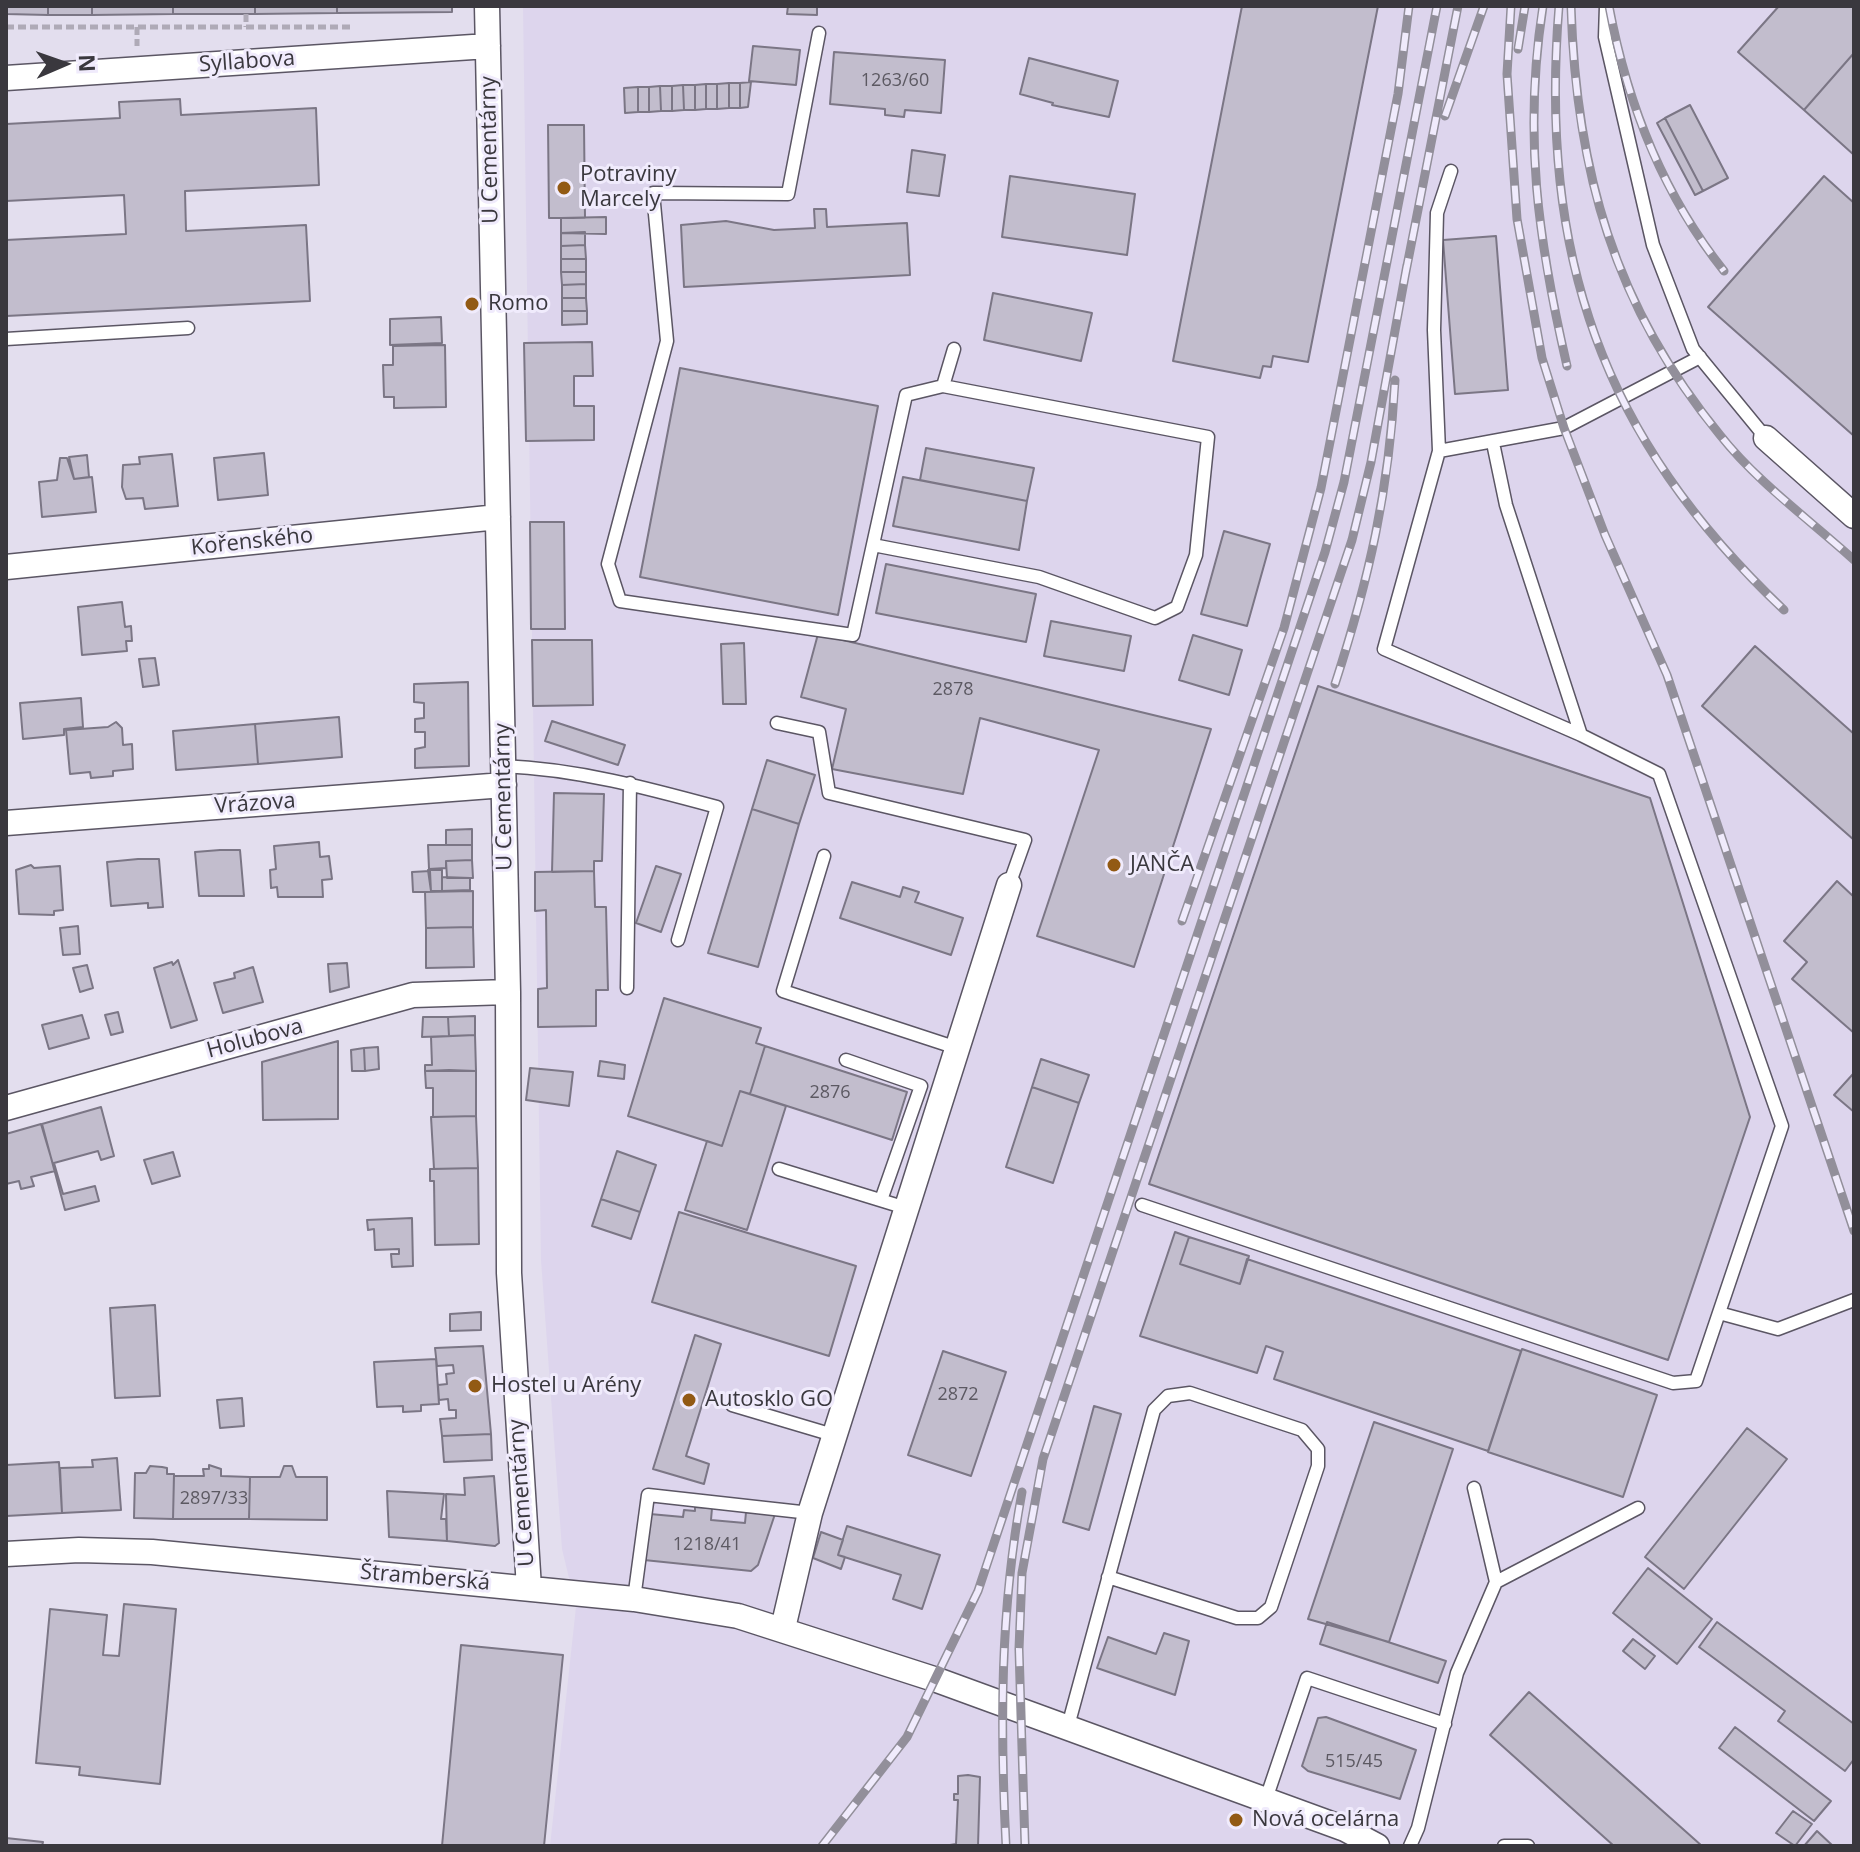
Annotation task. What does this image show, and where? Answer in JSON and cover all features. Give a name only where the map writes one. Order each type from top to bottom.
[{"type":"street","name":"U Cementárny","points":[[487,6],[508,992],[511,1346],[529,1588]]},
{"type":"street","name":"Syllabova","points":[[6,78],[488,46]]},
{"type":"street","points":[[1766,438],[1854,516]]},
{"type":"street","name":"Kořenského","points":[[6,567],[498,517]]},
{"type":"street","name":"Vrázova","points":[[6,823],[504,775]]},
{"type":"street","points":[[783,1628],[810,1513],[833,1435],[1009,885]]},
{"type":"street","name":"Holubova","points":[[6,1108],[413,995],[508,992]]},
{"type":"street","name":"Štramberská","points":[[6,1554],[79,1550],[152,1552],[634,1599],[738,1616],[783,1628],[1068,1726],[1265,1802],[1345,1829],[1377,1846]]},
{"type":"lane","points":[[1606,6],[1605,37],[1653,245],[1693,349],[1766,438]]},
{"type":"lane","points":[[819,33],[788,194],[653,193],[667,341],[608,564],[620,601],[853,635],[906,395],[943,386],[1208,437],[1196,555],[1177,607],[1155,618],[1039,577],[873,545]]},
{"type":"lane","points":[[1142,1205],[1673,1383],[1696,1381],[1782,1126],[1659,774],[1581,735],[1384,649],[1439,451],[1434,330],[1437,213],[1451,171]]},
{"type":"lane","points":[[6,339],[188,328]]},
{"type":"lane","points":[[943,386],[954,349]]},
{"type":"lane","points":[[1439,451],[1564,428],[1700,357]]},
{"type":"lane","points":[[1493,443],[1506,505],[1581,735]]},
{"type":"lane","points":[[777,723],[819,732],[829,793],[1025,840],[1009,885]]},
{"type":"lane","points":[[504,775],[630,783],[717,807],[678,940]]},
{"type":"lane","points":[[627,988],[630,783]]},
{"type":"lane","points":[[824,856],[783,991],[957,1048]]},
{"type":"lane","points":[[846,1060],[921,1086],[881,1200]]},
{"type":"lane","points":[[779,1169],[906,1208]]},
{"type":"lane","points":[[1719,1313],[1778,1329],[1854,1300]]},
{"type":"lane","points":[[1068,1726],[1108,1577],[1154,1410],[1168,1396],[1190,1393],[1302,1430],[1318,1449],[1318,1466],[1271,1607],[1258,1618],[1237,1618],[1108,1577]]},
{"type":"lane","points":[[732,1405],[833,1435]]},
{"type":"lane","points":[[1410,1846],[1457,1673],[1496,1582],[1474,1488]]},
{"type":"lane","points":[[634,1599],[648,1495],[810,1513]]},
{"type":"lane","points":[[1496,1582],[1638,1508]]},
{"type":"lane","points":[[1265,1802],[1307,1678],[1445,1724]]},
{"type":"lane","points":[[1504,1846],[1528,1846]]},
{"type":"path","points":[[246,14],[246,27]]},
{"type":"path","points":[[6,27],[362,27]]},
{"type":"shaded area","points":[[523,6],[1854,6],[1854,1846],[550,1846],[576,1607],[562,1549],[541,1260]]},
{"type":"building","points":[[6,6],[48,6],[48,15],[6,14]]},
{"type":"building","points":[[48,6],[92,6],[92,15],[48,15]]},
{"type":"building","points":[[92,6],[173,6],[173,14],[92,15]]},
{"type":"building","points":[[173,6],[255,6],[255,14],[173,14]]},
{"type":"building","points":[[255,6],[337,6],[337,13],[255,14]]},
{"type":"building","points":[[337,6],[452,6],[452,12],[337,13]]},
{"type":"building","points":[[788,6],[817,6],[817,15],[787,14]]},
{"type":"building","points":[[1242,6],[1378,6],[1308,362],[1273,356],[1271,367],[1263,366],[1260,378],[1173,361]]},
{"type":"building","points":[[1779,6],[1854,6],[1854,53],[1804,110],[1738,52]]},
{"type":"building","points":[[753,46],[800,50],[796,85],[749,81]]},
{"type":"building","points":[[834,52],[945,60],[941,113],[905,110],[904,117],[885,115],[885,109],[830,104]]},
{"type":"building","points":[[1854,53],[1854,155],[1804,110]]},
{"type":"building","points":[[1029,58],[1118,81],[1109,117],[1052,105],[1020,94]]},
{"type":"building","points":[[751,82],[748,107],[740,108],[740,83]]},
{"type":"building","points":[[729,83],[729,108],[717,109],[717,84]]},
{"type":"building","points":[[729,83],[740,83],[740,108],[729,108]]},
{"type":"building","points":[[706,84],[706,109],[695,110],[695,85]]},
{"type":"building","points":[[706,84],[717,84],[717,109],[706,109]]},
{"type":"building","points":[[683,85],[684,110],[672,111],[672,86]]},
{"type":"building","points":[[683,85],[695,85],[695,110],[684,110]]},
{"type":"building","points":[[660,86],[661,111],[649,112],[649,87]]},
{"type":"building","points":[[660,86],[672,86],[672,111],[661,111]]},
{"type":"building","points":[[638,87],[649,87],[649,112],[638,112]]},
{"type":"building","points":[[638,87],[638,112],[625,113],[624,88]]},
{"type":"building","points":[[180,99],[181,115],[316,108],[319,185],[185,191],[186,231],[306,225],[310,301],[6,316],[6,240],[126,234],[124,195],[6,201],[6,124],[120,118],[119,102]]},
{"type":"building","points":[[1690,105],[1728,178],[1703,191],[1665,118]]},
{"type":"building","points":[[1665,118],[1703,191],[1695,195],[1657,123]]},
{"type":"building","points":[[548,125],[584,125],[585,218],[549,218]]},
{"type":"building","points":[[912,150],[945,155],[939,196],[907,192]]},
{"type":"building","points":[[1010,176],[1135,194],[1127,255],[1002,237]]},
{"type":"building","points":[[1824,176],[1854,203],[1854,436],[1708,307]]},
{"type":"building","points":[[814,209],[826,209],[827,227],[907,223],[910,275],[684,287],[681,225],[726,221],[774,230],[815,228]]},
{"type":"building","points":[[606,217],[606,234],[561,233],[561,218]]},
{"type":"building","points":[[585,232],[585,245],[561,246],[561,233]]},
{"type":"building","points":[[1496,236],[1508,390],[1455,394],[1443,240]]},
{"type":"building","points":[[585,245],[586,259],[561,259],[561,246]]},
{"type":"building","points":[[561,259],[586,259],[586,272],[561,272]]},
{"type":"building","points":[[561,272],[586,272],[586,284],[562,285]]},
{"type":"building","points":[[586,284],[586,298],[562,298],[562,285]]},
{"type":"building","points":[[993,293],[1092,313],[1081,361],[984,340]]},
{"type":"building","points":[[562,298],[586,298],[587,311],[562,311]]},
{"type":"building","points":[[562,311],[587,311],[587,324],[562,325]]},
{"type":"building","points":[[441,317],[442,343],[390,345],[390,319]]},
{"type":"building","points":[[592,342],[593,376],[574,376],[574,406],[594,406],[594,440],[526,441],[524,343]]},
{"type":"building","points":[[445,345],[446,407],[394,408],[394,397],[384,397],[383,365],[393,365],[393,346]]},
{"type":"building","points":[[680,368],[878,406],[838,615],[640,577]]},
{"type":"building","points":[[926,448],[1034,468],[1027,501],[920,480]]},
{"type":"building","points":[[264,453],[268,495],[218,500],[214,458]]},
{"type":"building","points":[[172,454],[178,506],[145,509],[143,498],[126,499],[122,487],[123,465],[140,464],[139,457]]},
{"type":"building","points":[[87,455],[89,477],[74,479],[69,457]]},
{"type":"building","points":[[60,458],[67,458],[74,479],[92,477],[96,512],[42,517],[39,482],[57,480]]},
{"type":"building","points":[[903,477],[1027,501],[1019,550],[893,526]]},
{"type":"building","points":[[530,522],[564,522],[565,629],[531,629]]},
{"type":"building","points":[[1224,531],[1270,544],[1247,626],[1201,614]]},
{"type":"building","points":[[886,564],[1036,594],[1026,642],[876,613]]},
{"type":"building","points":[[122,602],[125,627],[131,626],[132,641],[126,641],[127,651],[82,655],[78,607]]},
{"type":"building","points":[[1051,621],[1131,636],[1124,671],[1044,656]]},
{"type":"building","name":"JANČA","points":[[818,634],[1211,729],[1134,967],[1037,936],[1099,750],[980,718],[963,794],[832,769],[846,709],[801,697]]},
{"type":"building","points":[[1193,635],[1242,650],[1229,695],[1179,680]]},
{"type":"building","points":[[532,640],[592,640],[593,705],[533,706]]},
{"type":"building","points":[[744,643],[746,704],[723,704],[721,644]]},
{"type":"building","points":[[1755,646],[1854,734],[1854,840],[1702,706]]},
{"type":"building","points":[[155,658],[159,685],[143,687],[139,659]]},
{"type":"building","points":[[468,682],[469,766],[415,768],[415,749],[425,747],[425,732],[415,732],[415,719],[424,718],[424,703],[414,702],[414,684]]},
{"type":"building","points":[[1318,686],[1650,798],[1750,1117],[1668,1360],[1149,1184]]},
{"type":"building","points":[[81,698],[83,727],[64,729],[64,735],[23,739],[20,703]]},
{"type":"building","points":[[339,717],[342,757],[258,764],[255,724]]},
{"type":"building","points":[[552,721],[625,745],[618,765],[545,741]]},
{"type":"building","points":[[116,722],[122,728],[123,745],[132,744],[133,769],[113,771],[113,776],[91,778],[90,772],[70,774],[66,730],[108,727]]},
{"type":"building","points":[[255,724],[258,764],[176,770],[173,731]]},
{"type":"building","points":[[767,760],[815,775],[799,824],[752,809]]},
{"type":"building","points":[[554,793],[604,794],[602,861],[594,861],[594,871],[552,872]]},
{"type":"building","points":[[752,809],[799,824],[758,967],[708,953]]},
{"type":"building","points":[[472,829],[472,845],[446,845],[446,830]]},
{"type":"building","points":[[319,842],[320,857],[329,856],[332,879],[322,880],[323,897],[278,897],[277,887],[271,888],[270,870],[276,869],[274,846]]},
{"type":"building","points":[[428,845],[472,845],[472,860],[446,861],[446,868],[429,869]]},
{"type":"building","points":[[240,850],[244,896],[199,896],[195,852]]},
{"type":"building","points":[[159,859],[163,907],[148,908],[148,903],[111,906],[107,862]]},
{"type":"building","points":[[472,860],[473,878],[447,878],[446,861]]},
{"type":"building","points":[[31,865],[34,868],[60,866],[63,910],[54,911],[54,915],[19,914],[16,870]]},
{"type":"building","points":[[656,866],[681,874],[661,932],[636,923]]},
{"type":"building","points":[[428,870],[442,870],[442,891],[431,891]]},
{"type":"building","points":[[430,871],[431,892],[413,892],[412,872]]},
{"type":"building","points":[[594,871],[595,907],[606,907],[608,990],[596,990],[596,1026],[538,1027],[538,989],[547,988],[546,910],[535,911],[535,872]]},
{"type":"building","points":[[442,877],[470,878],[470,890],[442,891]]},
{"type":"building","points":[[1837,881],[1854,897],[1854,1033],[1792,979],[1807,962],[1784,941]]},
{"type":"building","points":[[852,882],[900,897],[903,887],[919,892],[915,902],[963,918],[951,955],[840,918]]},
{"type":"building","points":[[473,891],[473,927],[426,928],[425,892]]},
{"type":"building","points":[[78,926],[80,954],[63,955],[60,928]]},
{"type":"building","points":[[473,927],[474,967],[426,968],[426,928]]},
{"type":"building","points":[[178,960],[197,1020],[171,1028],[154,968],[172,962],[173,965]]},
{"type":"building","points":[[347,963],[349,987],[330,992],[328,964]]},
{"type":"building","points":[[87,965],[93,988],[80,992],[73,968]]},
{"type":"building","points":[[253,967],[263,1002],[223,1013],[214,983],[235,978],[234,973]]},
{"type":"building","points":[[664,998],[761,1028],[756,1043],[765,1046],[750,1094],[740,1091],[722,1146],[628,1116]]},
{"type":"building","points":[[118,1012],[123,1032],[111,1035],[105,1015]]},
{"type":"building","points":[[82,1015],[89,1038],[49,1049],[42,1025]]},
{"type":"building","points":[[475,1016],[475,1035],[449,1036],[448,1017]]},
{"type":"building","points":[[423,1017],[448,1017],[449,1036],[422,1037]]},
{"type":"building","points":[[475,1035],[476,1071],[425,1071],[425,1065],[432,1065],[431,1037]]},
{"type":"building","points":[[338,1041],[338,1119],[263,1120],[262,1062]]},
{"type":"building","points":[[765,1046],[907,1092],[892,1140],[750,1094]]},
{"type":"building","points":[[378,1047],[379,1069],[365,1071],[364,1048]]},
{"type":"building","points":[[364,1048],[365,1071],[352,1071],[351,1050]]},
{"type":"building","points":[[1041,1059],[1089,1075],[1079,1103],[1032,1087]]},
{"type":"building","points":[[600,1061],[625,1065],[624,1079],[598,1076]]},
{"type":"building","points":[[530,1068],[573,1072],[569,1106],[526,1100]]},
{"type":"building","points":[[425,1071],[476,1071],[476,1116],[433,1117],[433,1088],[426,1088]]},
{"type":"building","points":[[1854,1075],[1854,1112],[1834,1095]]},
{"type":"building","points":[[1032,1087],[1079,1103],[1053,1183],[1006,1167]]},
{"type":"building","points":[[740,1091],[786,1106],[747,1230],[685,1210],[707,1141],[722,1146]]},
{"type":"building","points":[[101,1107],[114,1156],[101,1160],[98,1151],[54,1163],[63,1194],[95,1186],[99,1201],[65,1210],[42,1124]]},
{"type":"building","points":[[476,1116],[478,1168],[434,1169],[431,1117]]},
{"type":"building","points":[[41,1124],[55,1171],[31,1177],[34,1186],[21,1189],[19,1181],[6,1184],[6,1134]]},
{"type":"building","points":[[617,1151],[656,1165],[640,1212],[601,1199]]},
{"type":"building","points":[[173,1152],[180,1176],[152,1184],[144,1160]]},
{"type":"building","points":[[478,1168],[479,1244],[435,1245],[434,1181],[430,1181],[430,1169]]},
{"type":"building","points":[[601,1199],[640,1212],[631,1239],[592,1226]]},
{"type":"building","points":[[679,1212],[856,1266],[829,1356],[652,1302]]},
{"type":"building","points":[[412,1218],[413,1266],[392,1267],[391,1254],[399,1254],[399,1249],[375,1250],[374,1229],[368,1230],[367,1220]]},
{"type":"building","points":[[1175,1232],[1189,1237],[1180,1264],[1240,1284],[1247,1259],[1521,1351],[1488,1451],[1274,1379],[1283,1352],[1266,1346],[1257,1373],[1140,1336]]},
{"type":"building","points":[[1189,1237],[1249,1256],[1240,1284],[1180,1264]]},
{"type":"building","points":[[155,1305],[160,1396],[115,1398],[110,1308]]},
{"type":"building","points":[[481,1312],[481,1330],[450,1331],[450,1314]]},
{"type":"building","name":"Autosklo GO","points":[[695,1335],[721,1344],[686,1456],[709,1464],[704,1484],[653,1469]]},
{"type":"building","points":[[483,1346],[491,1434],[442,1436],[440,1419],[456,1418],[456,1410],[449,1410],[448,1399],[439,1400],[438,1385],[447,1384],[446,1374],[454,1373],[453,1365],[437,1366],[435,1348]]},
{"type":"building","points":[[1522,1349],[1657,1395],[1623,1497],[1488,1452]]},
{"type":"building","points":[[943,1351],[1006,1372],[971,1476],[908,1455]]},
{"type":"building","points":[[436,1359],[439,1404],[421,1405],[421,1411],[403,1412],[403,1406],[377,1407],[374,1362]]},
{"type":"building","points":[[242,1398],[244,1426],[220,1428],[217,1400]]},
{"type":"building","points":[[1094,1406],[1121,1414],[1089,1530],[1063,1522]]},
{"type":"building","points":[[1374,1422],[1453,1449],[1389,1642],[1308,1619]]},
{"type":"building","points":[[1747,1428],[1787,1459],[1684,1589],[1645,1557]]},
{"type":"building","points":[[491,1434],[492,1460],[444,1462],[442,1436]]},
{"type":"building","points":[[117,1458],[121,1510],[62,1513],[60,1468],[93,1467],[92,1460]]},
{"type":"building","points":[[59,1462],[62,1513],[6,1516],[6,1465]]},
{"type":"building","points":[[209,1465],[221,1469],[221,1476],[250,1477],[249,1519],[173,1519],[174,1476],[204,1476],[203,1469],[209,1469]]},
{"type":"building","points":[[150,1466],[167,1468],[167,1474],[174,1474],[173,1519],[134,1518],[135,1473],[146,1473]]},
{"type":"building","points":[[284,1466],[292,1466],[296,1477],[327,1477],[327,1520],[249,1519],[250,1477],[280,1477]]},
{"type":"building","points":[[494,1476],[499,1543],[495,1546],[447,1541],[446,1494],[465,1495],[464,1478]]},
{"type":"building","points":[[387,1491],[444,1494],[441,1519],[446,1519],[447,1541],[389,1537]]},
{"type":"building","points":[[695,1507],[712,1508],[711,1520],[745,1523],[746,1512],[775,1514],[758,1565],[751,1571],[644,1560],[650,1514],[683,1517],[684,1510],[695,1511]]},
{"type":"building","points":[[847,1526],[940,1555],[922,1609],[893,1599],[901,1575],[838,1555]]},
{"type":"building","points":[[821,1532],[843,1540],[838,1555],[845,1557],[841,1569],[813,1558]]},
{"type":"building","points":[[1648,1568],[1712,1619],[1677,1664],[1613,1613]]},
{"type":"building","points":[[124,1604],[176,1609],[160,1784],[79,1775],[80,1767],[36,1763],[50,1609],[107,1615],[103,1655],[119,1656]]},
{"type":"building","points":[[1327,1622],[1446,1661],[1438,1683],[1320,1644]]},
{"type":"building","points":[[1717,1622],[1854,1724],[1854,1759],[1845,1771],[1778,1721],[1785,1711],[1699,1647]]},
{"type":"building","points":[[1164,1633],[1189,1641],[1175,1695],[1097,1668],[1108,1637],[1156,1654]]},
{"type":"building","points":[[1633,1639],[1655,1656],[1645,1669],[1623,1651]]},
{"type":"building","points":[[461,1645],[563,1655],[544,1846],[442,1846]]},
{"type":"building","points":[[1529,1692],[1702,1846],[1614,1846],[1490,1735]]},
{"type":"building","points":[[1326,1717],[1416,1750],[1400,1799],[1308,1771],[1302,1766],[1318,1718]]},
{"type":"building","points":[[1735,1727],[1831,1801],[1814,1821],[1719,1748]]},
{"type":"building","points":[[958,1776],[980,1777],[978,1846],[944,1846],[956,1844],[958,1800],[954,1800],[954,1794],[958,1794]]},
{"type":"building","points":[[1793,1811],[1812,1824],[1795,1846],[1776,1833]]},
{"type":"building","points":[[1817,1831],[1833,1846],[1804,1846]]},
{"type":"building","points":[[6,1838],[43,1842],[42,1846],[6,1846]]},
{"type":"railway","points":[[1182,921],[1284,628],[1321,488],[1398,94],[1409,6]]},
{"type":"railway","points":[[822,1846],[907,1737],[978,1591],[1325,552],[1344,482],[1437,6]]},
{"type":"railway","points":[[1405,276],[1458,6]]},
{"type":"railway","points":[[1445,116],[1484,6]]},
{"type":"railway","points":[[1511,6],[1507,74],[1517,219],[1542,358],[1564,428],[1605,535],[1667,675],[1854,1231]]},
{"type":"railway","points":[[1518,49],[1525,6]]},
{"type":"railway","points":[[1543,6],[1537,53],[1534,143],[1541,231],[1567,366]]},
{"type":"railway","points":[[1559,6],[1555,96],[1560,181],[1573,261],[1595,336],[1627,409],[1669,478],[1721,545],[1784,610]]},
{"type":"railway","points":[[1571,6],[1574,66],[1592,180],[1628,286],[1653,337],[1683,386],[1735,452],[1767,485],[1854,560]]},
{"type":"railway","points":[[1609,6],[1626,77],[1650,146],[1682,210],[1724,271]]},
{"type":"railway","points":[[1025,1846],[1019,1649],[1022,1573],[1043,1459],[1352,540],[1371,462],[1407,265]]},
{"type":"railway","points":[[1335,684],[1376,534],[1388,460],[1395,380]]},
{"type":"railway","points":[[1006,1846],[1004,1668],[1009,1580],[1022,1492]]},
{"type":"place","name":"Potraviny Marcely","points":[[564,188]]},
{"type":"place","name":"Romo","points":[[472,304]]},
{"type":"place","name":"JANČA","points":[[1114,865]]},
{"type":"place","name":"Hostel u Arény","points":[[475,1386]]},
{"type":"place","name":"Autosklo GO","points":[[689,1400]]},
{"type":"place","name":"Nová ocelárna","points":[[1236,1820]]}]
